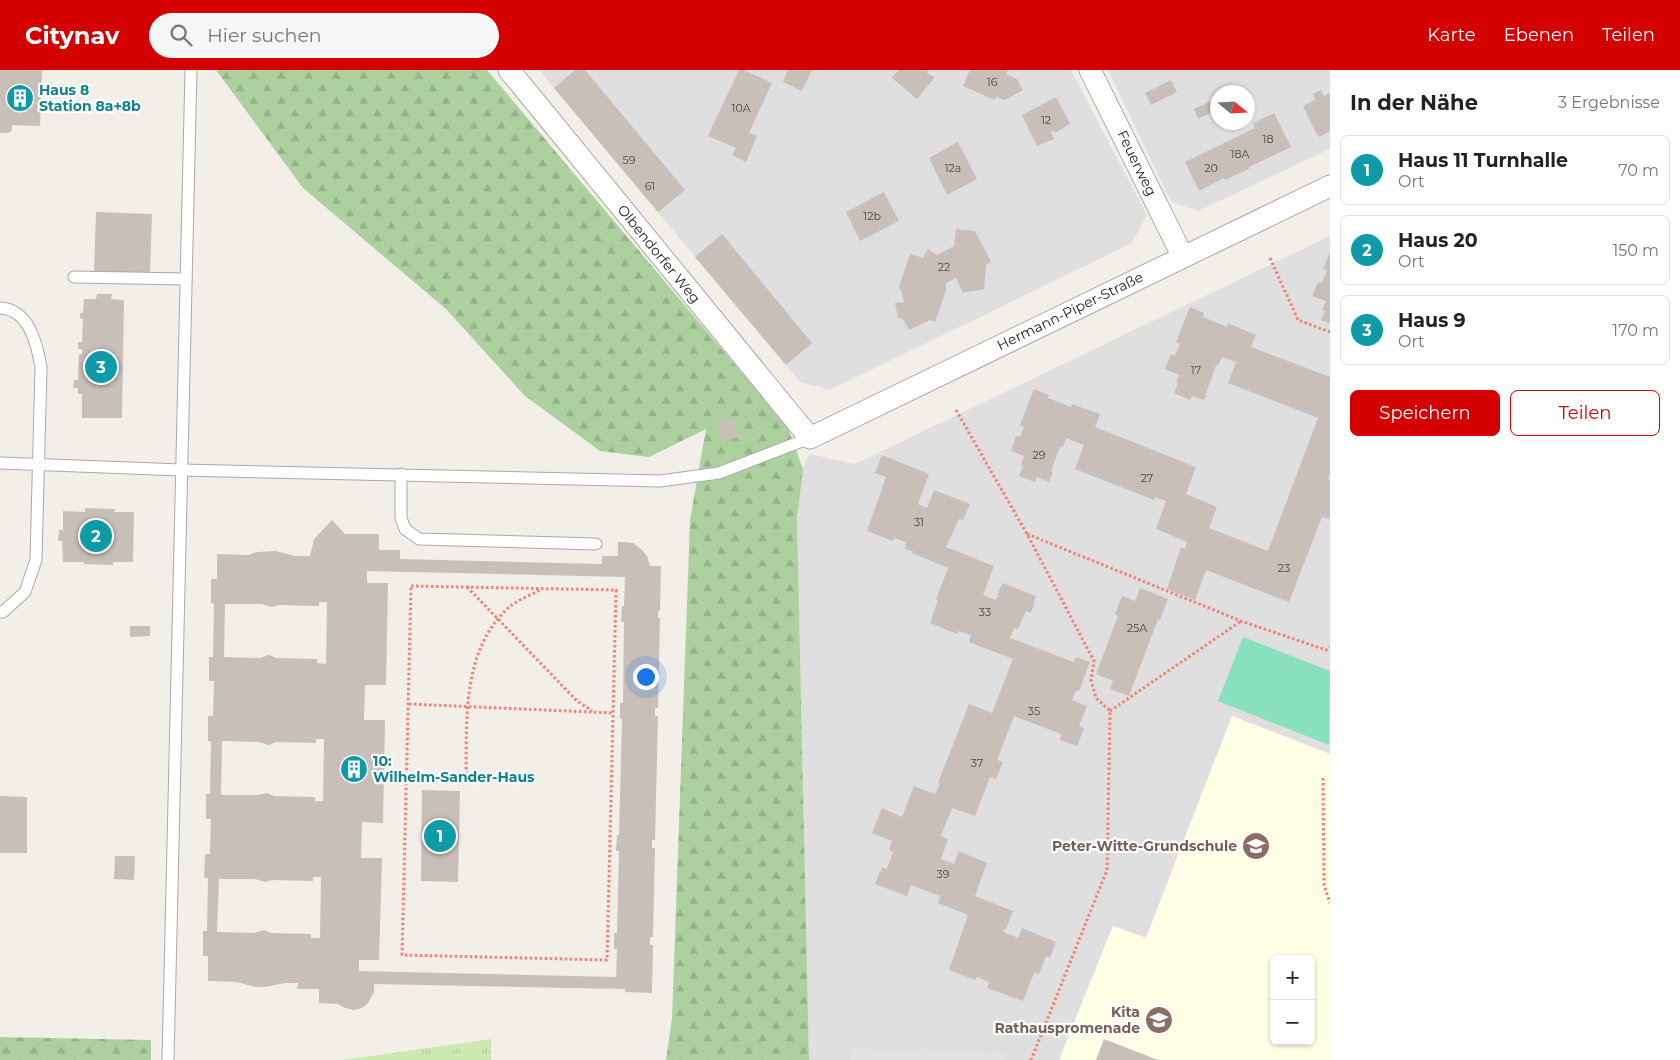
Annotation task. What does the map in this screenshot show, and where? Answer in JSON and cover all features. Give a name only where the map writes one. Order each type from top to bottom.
[{"type":"street","name":"Olbendorfer Weg","points":[[509,70],[810,438]]},
{"type":"street","name":"Feuerweg","points":[[1090,70],[1183,256]]},
{"type":"street","name":"Hermann-Piper-Straße","points":[[810,438],[1330,186]]},
{"type":"lane","points":[[168,1060],[191,70]]},
{"type":"lane","points":[[74,277],[186,279]]},
{"type":"lane","points":[[0,308],[7,308],[22,317],[32,332],[38,348],[41,367],[36,560],[25,592],[0,612]]},
{"type":"lane","points":[[0,463],[181,470],[660,481],[720,473],[810,438]]},
{"type":"lane","points":[[401,474],[401,518],[405,529],[419,539],[596,544]]},
{"type":"path","points":[[1270,258],[1298,320],[1330,332]]},
{"type":"path","points":[[956,410],[1027,534],[1094,661],[1091,680],[1096,698],[1110,711],[1107,870],[1031,1060]]},
{"type":"path","points":[[1027,534],[1241,621],[1326,650],[1330,647]]},
{"type":"path","points":[[411,586],[466,587],[616,590],[607,960],[402,955],[411,586]]},
{"type":"path","points":[[466,587],[578,701],[593,712]]},
{"type":"path","points":[[466,779],[468,697],[475,661],[489,632],[509,607],[542,589]]},
{"type":"path","points":[[1110,711],[1241,621]]},
{"type":"path","points":[[408,704],[613,713]]},
{"type":"path","points":[[1323,778],[1324,885],[1330,903]]},
{"type":"shaded area","points":[[539,70],[1071,70],[1147,215],[1132,243],[830,390],[800,382]]},
{"type":"shaded area","points":[[1108,70],[1330,70],[1330,149],[1198,211],[1171,202]]},
{"type":"shaded area","points":[[1330,236],[1330,754],[1232,716],[1146,938],[1113,926],[1059,1060],[809,1060],[797,519],[803,469],[809,454],[855,464]]},
{"type":"shaded area","name":"Peter-Witte-Grundschule","points":[[1232,716],[1330,754],[1330,1060],[1059,1060],[1113,926],[1146,938]]},
{"type":"shaded area","points":[[851,1049],[1005,1053],[1005,1060],[850,1060]]},
{"type":"green space","points":[[216,70],[487,70],[788,428],[803,469],[797,519],[809,1060],[666,1060],[672,1018],[690,520],[706,429],[649,457],[600,451],[525,396],[446,309],[303,188]]},
{"type":"green space","points":[[1243,637],[1330,671],[1329,745],[1218,701]]},
{"type":"green space","points":[[0,1037],[151,1040],[151,1060],[0,1060]]},
{"type":"green space","points":[[491,1039],[491,1060],[343,1060]]},
{"type":"building","name":"Haus 8 Station 8a+8b","points":[[0,70],[42,70],[40,126],[12,125],[12,130],[9,133],[0,133]]},
{"type":"building","points":[[575,70],[585,70],[685,190],[658,212],[554,88]]},
{"type":"building","points":[[739,70],[744,70],[772,83],[749,133],[757,136],[746,162],[732,155],[736,148],[708,136]]},
{"type":"building","points":[[788,70],[812,70],[802,91],[783,82]]},
{"type":"building","points":[[899,70],[928,70],[927,73],[935,77],[917,99],[892,78]]},
{"type":"building","points":[[970,70],[1008,70],[1006,74],[1017,79],[1023,90],[1005,100],[996,97],[995,100],[963,86]]},
{"type":"building","points":[[1171,80],[1177,92],[1151,105],[1145,93]]},
{"type":"building","points":[[1321,90],[1324,96],[1330,93],[1330,131],[1319,137],[1303,106],[1315,100],[1313,94]]},
{"type":"building","points":[[1056,97],[1070,124],[1055,133],[1054,131],[1051,132],[1054,139],[1037,146],[1022,115]]},
{"type":"building","points":[[1210,101],[1210,113],[1198,119],[1194,109]]},
{"type":"building","points":[[1274,113],[1291,147],[1249,167],[1249,169],[1225,180],[1224,178],[1199,191],[1185,162],[1251,130],[1255,130],[1255,122]]},
{"type":"building","points":[[958,142],[977,179],[947,195],[929,158]]},
{"type":"building","points":[[884,192],[899,221],[860,241],[846,212]]},
{"type":"building","points":[[96,212],[152,214],[150,274],[94,272]]},
{"type":"building","points":[[956,229],[975,231],[991,262],[986,265],[984,289],[963,293],[956,278],[946,283],[946,290],[935,322],[930,320],[909,330],[903,319],[898,318],[895,303],[904,302],[899,287],[910,254],[923,258],[928,249],[937,255],[954,246]]},
{"type":"building","points":[[722,234],[812,343],[786,365],[695,257]]},
{"type":"building","points":[[1330,252],[1330,323],[1321,320],[1325,311],[1322,310],[1326,301],[1312,296],[1318,282],[1322,283],[1327,270],[1323,269]]},
{"type":"building","points":[[97,294],[112,294],[111,299],[124,300],[122,418],[82,418],[82,394],[78,394],[78,388],[73,388],[74,380],[78,380],[79,354],[82,354],[82,349],[78,349],[78,342],[82,342],[83,319],[80,318],[80,313],[83,313],[84,299],[96,299]]},
{"type":"building","points":[[1190,307],[1204,313],[1203,317],[1227,327],[1228,323],[1256,335],[1251,347],[1330,377],[1330,474],[1328,479],[1330,479],[1330,519],[1322,517],[1289,602],[1206,570],[1195,600],[1167,589],[1181,547],[1185,549],[1187,542],[1156,529],[1166,501],[1155,497],[1154,500],[1075,469],[1084,445],[1066,438],[1063,447],[1060,447],[1049,482],[1037,477],[1035,482],[1019,476],[1024,456],[1011,451],[1016,436],[1020,437],[1024,427],[1020,425],[1034,389],[1049,395],[1048,398],[1071,407],[1072,404],[1100,414],[1095,427],[1196,467],[1186,494],[1217,507],[1209,528],[1268,551],[1318,418],[1228,383],[1236,362],[1222,357],[1218,366],[1216,365],[1204,400],[1192,396],[1190,400],[1174,393],[1179,375],[1165,369],[1171,354],[1175,356],[1180,344],[1176,342]]},
{"type":"building","points":[[732,417],[739,437],[722,442],[716,423]]},
{"type":"building","points":[[882,455],[929,474],[918,504],[927,508],[934,490],[970,504],[963,520],[959,519],[946,547],[994,566],[983,595],[996,600],[1002,583],[1036,596],[1031,613],[1026,611],[1018,629],[1014,628],[1010,638],[1074,662],[1076,657],[1090,662],[1079,691],[1076,691],[1072,700],[1087,706],[1079,726],[1084,728],[1077,746],[1060,740],[1061,734],[1014,716],[997,760],[1003,762],[996,779],[990,777],[975,816],[952,808],[941,836],[948,839],[941,859],[954,864],[959,851],[987,863],[975,896],[1013,911],[1003,932],[1018,938],[1022,928],[1056,942],[1050,958],[1046,956],[1039,974],[1034,973],[1023,1001],[987,988],[989,982],[977,977],[975,980],[949,970],[968,915],[938,903],[940,896],[911,885],[907,896],[875,884],[882,867],[887,869],[893,852],[889,850],[892,841],[872,833],[882,808],[902,817],[914,786],[935,794],[969,704],[992,713],[1013,659],[969,642],[971,635],[958,631],[957,634],[930,623],[938,600],[936,599],[948,568],[905,549],[906,542],[895,538],[893,541],[867,531],[886,477],[875,473]]},
{"type":"building","points":[[85,508],[115,509],[114,512],[134,512],[133,562],[113,562],[113,565],[63,562],[62,541],[58,541],[59,530],[63,530],[63,511],[85,512]]},
{"type":"building","name":"10: Wilhelm-Sander-Haus","points":[[332,520],[345,534],[379,534],[379,550],[400,550],[400,559],[602,564],[602,556],[618,556],[618,542],[623,542],[633,543],[641,549],[647,556],[650,566],[661,566],[660,611],[658,611],[658,618],[660,618],[658,708],[655,708],[655,716],[658,716],[655,840],[652,840],[652,848],[655,848],[653,937],[650,937],[650,945],[653,945],[652,993],[625,992],[625,989],[374,984],[374,992],[368,1003],[362,1008],[354,1010],[338,1004],[319,1003],[319,989],[297,989],[298,983],[255,987],[237,982],[208,981],[208,956],[203,956],[203,931],[207,931],[208,878],[204,878],[205,854],[210,854],[211,819],[206,819],[206,794],[210,794],[211,741],[208,741],[208,716],[213,716],[214,681],[209,681],[209,657],[213,657],[214,604],[211,603],[211,579],[217,579],[217,554],[248,555],[257,552],[276,551],[295,556],[310,556],[314,539]],"holes":[[[367,571],[625,577],[624,606],[622,606],[621,622],[624,622],[623,703],[620,703],[620,719],[622,719],[619,835],[617,835],[616,851],[619,851],[617,933],[614,933],[614,949],[617,949],[616,977],[359,971],[359,960],[379,960],[382,858],[361,858],[362,822],[383,823],[385,720],[364,720],[365,685],[386,685],[388,583],[367,583]],[[319,602],[327,602],[326,664],[317,663],[317,659],[277,658],[269,655],[260,658],[224,657],[225,604],[262,604],[271,607],[279,605],[319,606]],[[316,739],[324,739],[323,801],[315,801],[315,797],[274,796],[267,793],[257,795],[221,795],[222,741],[258,742],[269,745],[276,742],[316,743]],[[313,877],[321,877],[320,938],[311,938],[311,934],[271,933],[264,930],[254,933],[217,932],[219,879],[255,879],[265,882],[272,880],[313,881]]]},
{"type":"building","points":[[1140,588],[1168,599],[1160,620],[1158,619],[1129,696],[1110,689],[1113,681],[1096,674],[1118,616],[1115,614],[1122,596],[1135,601]]},
{"type":"building","points":[[130,626],[150,626],[150,636],[130,637]]},
{"type":"building","points":[[422,790],[460,791],[458,882],[421,881]]},
{"type":"building","points":[[0,796],[27,797],[27,853],[0,853]]},
{"type":"building","points":[[115,856],[135,856],[134,880],[114,879]]},
{"type":"building","points":[[1104,1039],[1158,1060],[1096,1060]]},
{"type":"place","name":"Haus 8 Station 8a+8b","points":[[20,98]]},
{"type":"place","name":"Haus 9","points":[[101,367]]},
{"type":"place","name":"Haus 20","points":[[96,536]]},
{"type":"place","name":"10: Wilhelm-Sander-Haus","points":[[354,769]]},
{"type":"place","name":"Haus 11 Turnhalle","points":[[440,836]]},
{"type":"place","name":"Peter-Witte-Grundschule","points":[[1256,846]]},
{"type":"place","name":"Kita Rathauspromenade","points":[[1159,1020]]}]
